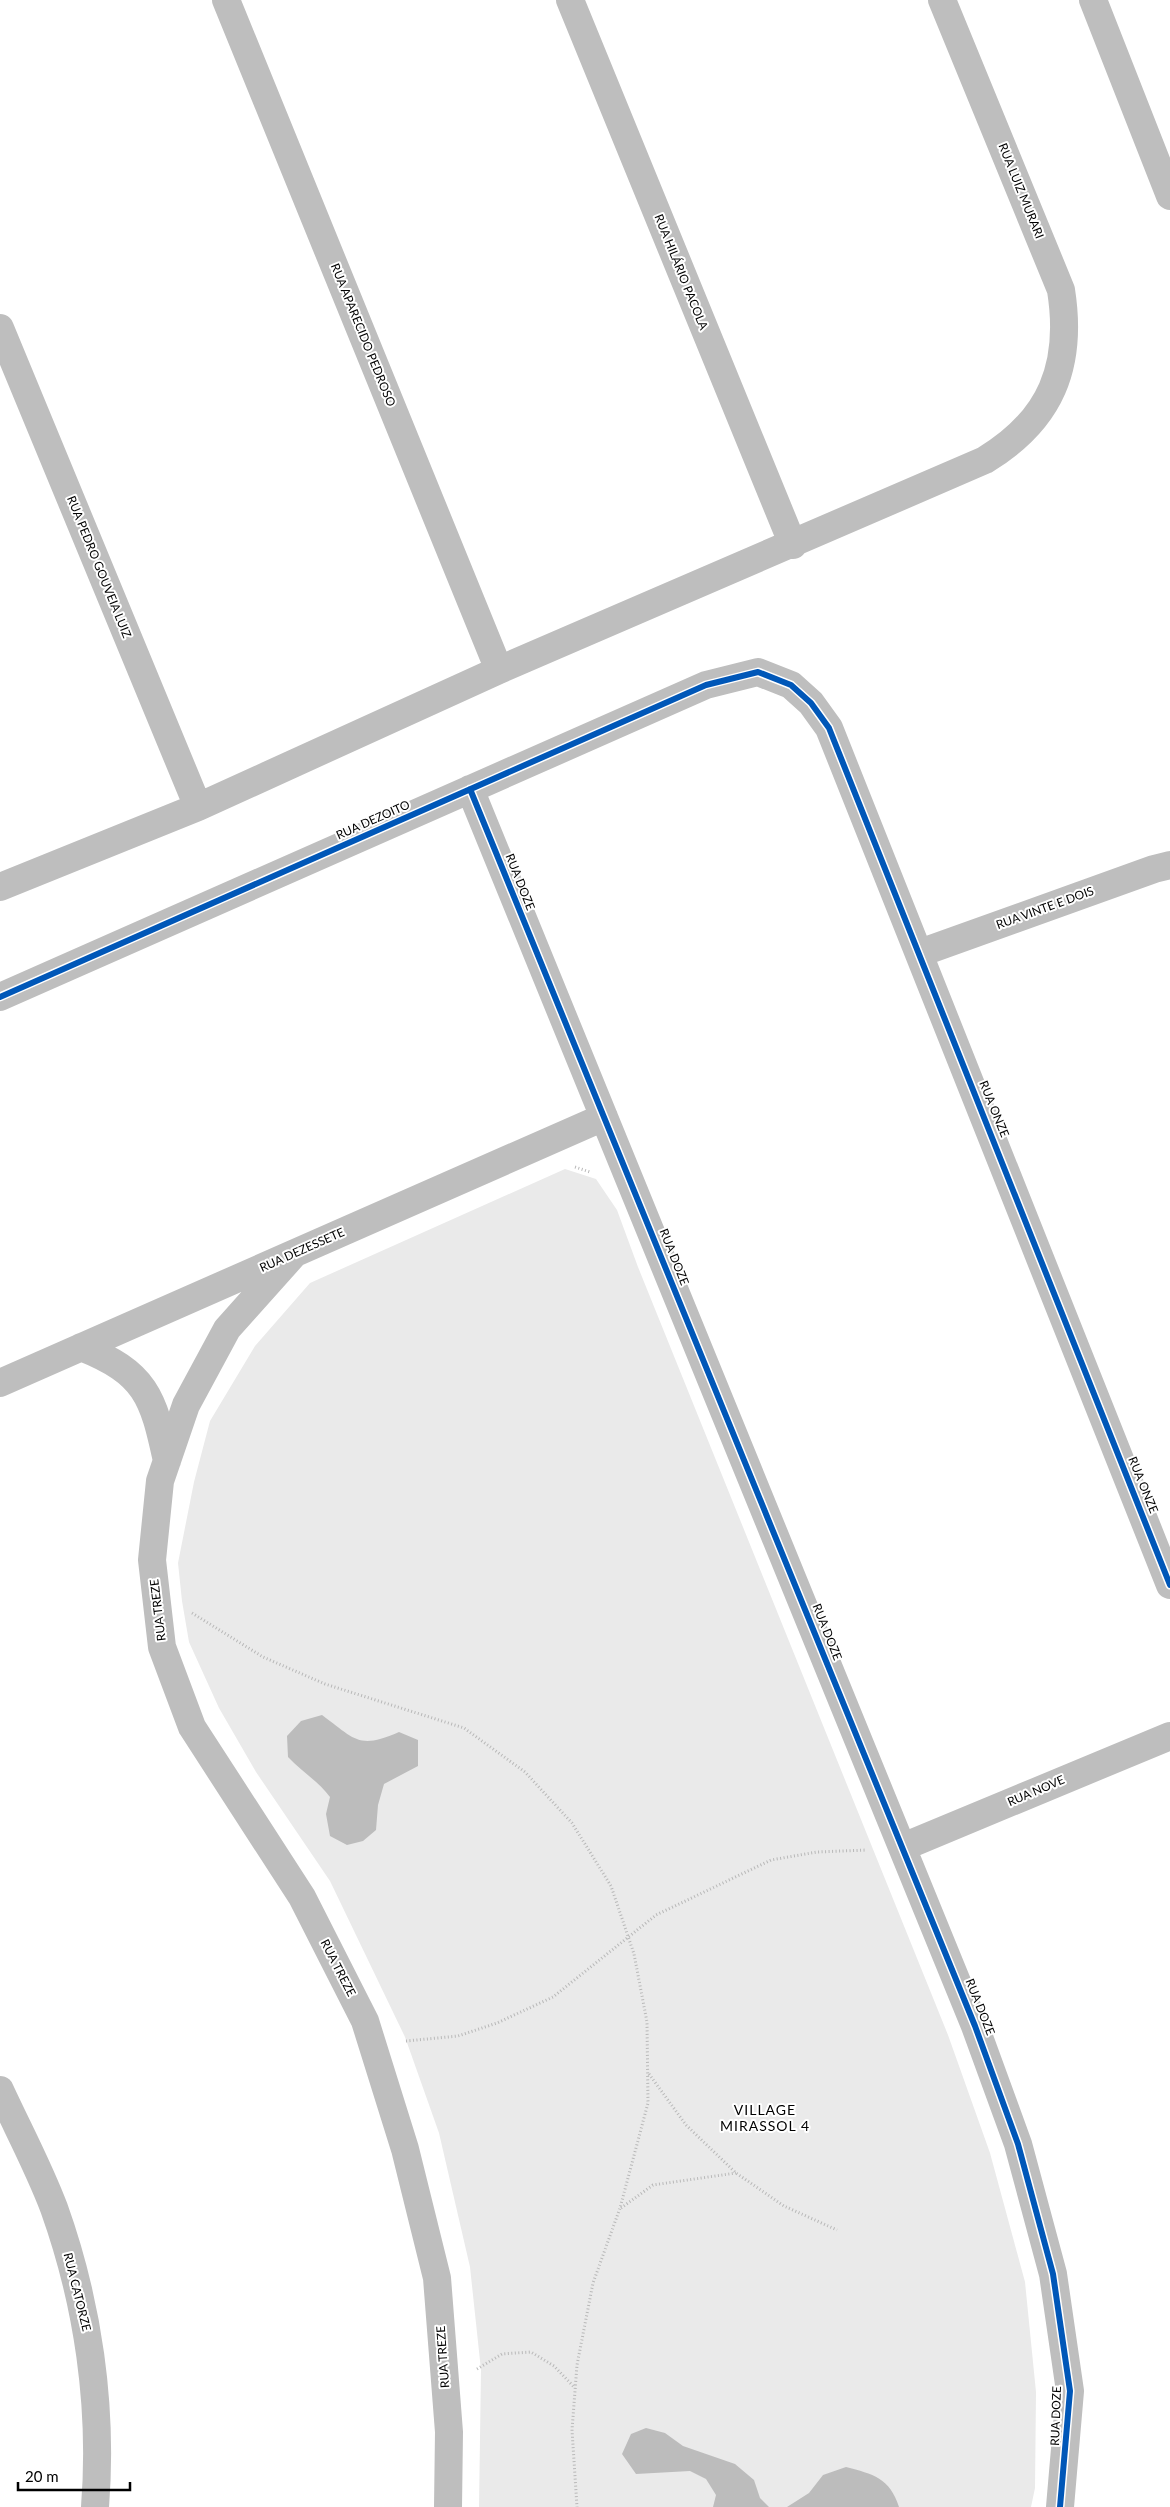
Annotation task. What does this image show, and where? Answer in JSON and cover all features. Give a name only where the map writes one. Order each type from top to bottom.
[{"type":"street","name":"RUA APARECIDO PEDROSO","points":[[226,0],[499,670]]},
{"type":"street","name":"RUA HILÁRIO PACOLA","points":[[570,0],[793,545]]},
{"type":"street","name":"RUA LUIZ MURARI","points":[[0,887],[198,807],[499,670],[793,545],[992,456],[1006,447],[1025,430],[1041,411],[1053,389],[1061,365],[1065,340],[1065,315],[1061,290],[942,0]]},
{"type":"street","points":[[1093,0],[1170,196]]},
{"type":"street","name":"RUA PEDRO GOUVEIA LUIZ","points":[[0,328],[198,807]]},
{"type":"street","name":"RUA DEZOITO","points":[[0,997],[706,685],[758,672]]},
{"type":"street","name":"RUA ONZE","points":[[758,672],[791,685],[812,703],[828,728],[920,953],[1170,1585]]},
{"type":"street","name":"RUA DOZE","points":[[470,789],[903,1847],[975,2026],[1018,2144],[1053,2274],[1070,2391],[1060,2507]]},
{"type":"street","name":"RUA VINTE E DOIS","points":[[920,953],[1154,869],[1170,865]]},
{"type":"street","name":"RUA DEZESSETE","points":[[0,1383],[604,1117]]},
{"type":"street","name":"RUA TREZE","points":[[294,1254],[227,1330],[186,1405],[160,1481],[152,1560],[162,1647],[192,1727],[302,1897],[365,2021],[405,2149],[437,2278],[449,2432],[448,2507]]},
{"type":"street","points":[[81,1347],[109,1358],[139,1382],[149,1397],[159,1426],[167,1462]]},
{"type":"street","name":"RUA NOVE","points":[[903,1847],[1170,1736]]},
{"type":"street","name":"RUA CATORZE","points":[[0,2090],[10,2137],[53,2207],[72,2267],[88,2336],[96,2407],[97,2478],[94,2507]]},
{"type":"path","points":[[573,1166],[600,1174]]},
{"type":"path","points":[[191,1613],[263,1657],[326,1684],[464,1728],[525,1772],[572,1823],[611,1886],[634,1954],[647,2022],[648,2103],[620,2208],[593,2282],[577,2364],[572,2430],[577,2507]]},
{"type":"path","points":[[400,2042],[458,2036],[513,2016],[553,1997],[656,1915],[771,1860],[818,1852],[870,1850]]},
{"type":"path","points":[[648,2072],[686,2126],[736,2173],[784,2206],[837,2230]]},
{"type":"path","points":[[620,2208],[653,2185],[736,2173]]},
{"type":"path","points":[[474,2362],[475,2371],[502,2354],[531,2352],[554,2366],[575,2388]]},
{"type":"shaded area","points":[[565,1169],[596,1179],[617,1210],[638,1267],[948,2035],[990,2153],[1025,2282],[1036,2392],[1035,2488],[1031,2507],[479,2507],[481,2370],[470,2267],[439,2133],[405,2037],[330,1881],[256,1772],[219,1708],[189,1642],[178,1563],[194,1482],[210,1421],[255,1346],[310,1283]]},
{"type":"shaded area","points":[[322,1715],[357,1739],[365,1741],[374,1740],[399,1732],[418,1740],[418,1766],[384,1784],[378,1805],[376,1830],[363,1841],[347,1845],[330,1836],[326,1814],[330,1797],[288,1757],[287,1736],[301,1721]]},
{"type":"shaded area","points":[[646,2428],[665,2433],[683,2446],[735,2464],[754,2480],[760,2498],[769,2507],[713,2507],[716,2495],[706,2479],[690,2471],[636,2474],[622,2454],[631,2434]]},
{"type":"shaded area","points":[[846,2467],[872,2475],[885,2483],[891,2490],[899,2507],[787,2507],[809,2493],[823,2475]]},
{"type":"cycle path","points":[[0,997],[706,685],[758,672],[791,685],[811,703],[829,728],[1170,1585]]},
{"type":"cycle path","points":[[470,789],[975,2026],[1018,2144],[1053,2274],[1070,2391],[1060,2507]]},
{"type":"district","name":"VILLAGE MIRASSOL 4","points":[[765,2118]]}]
